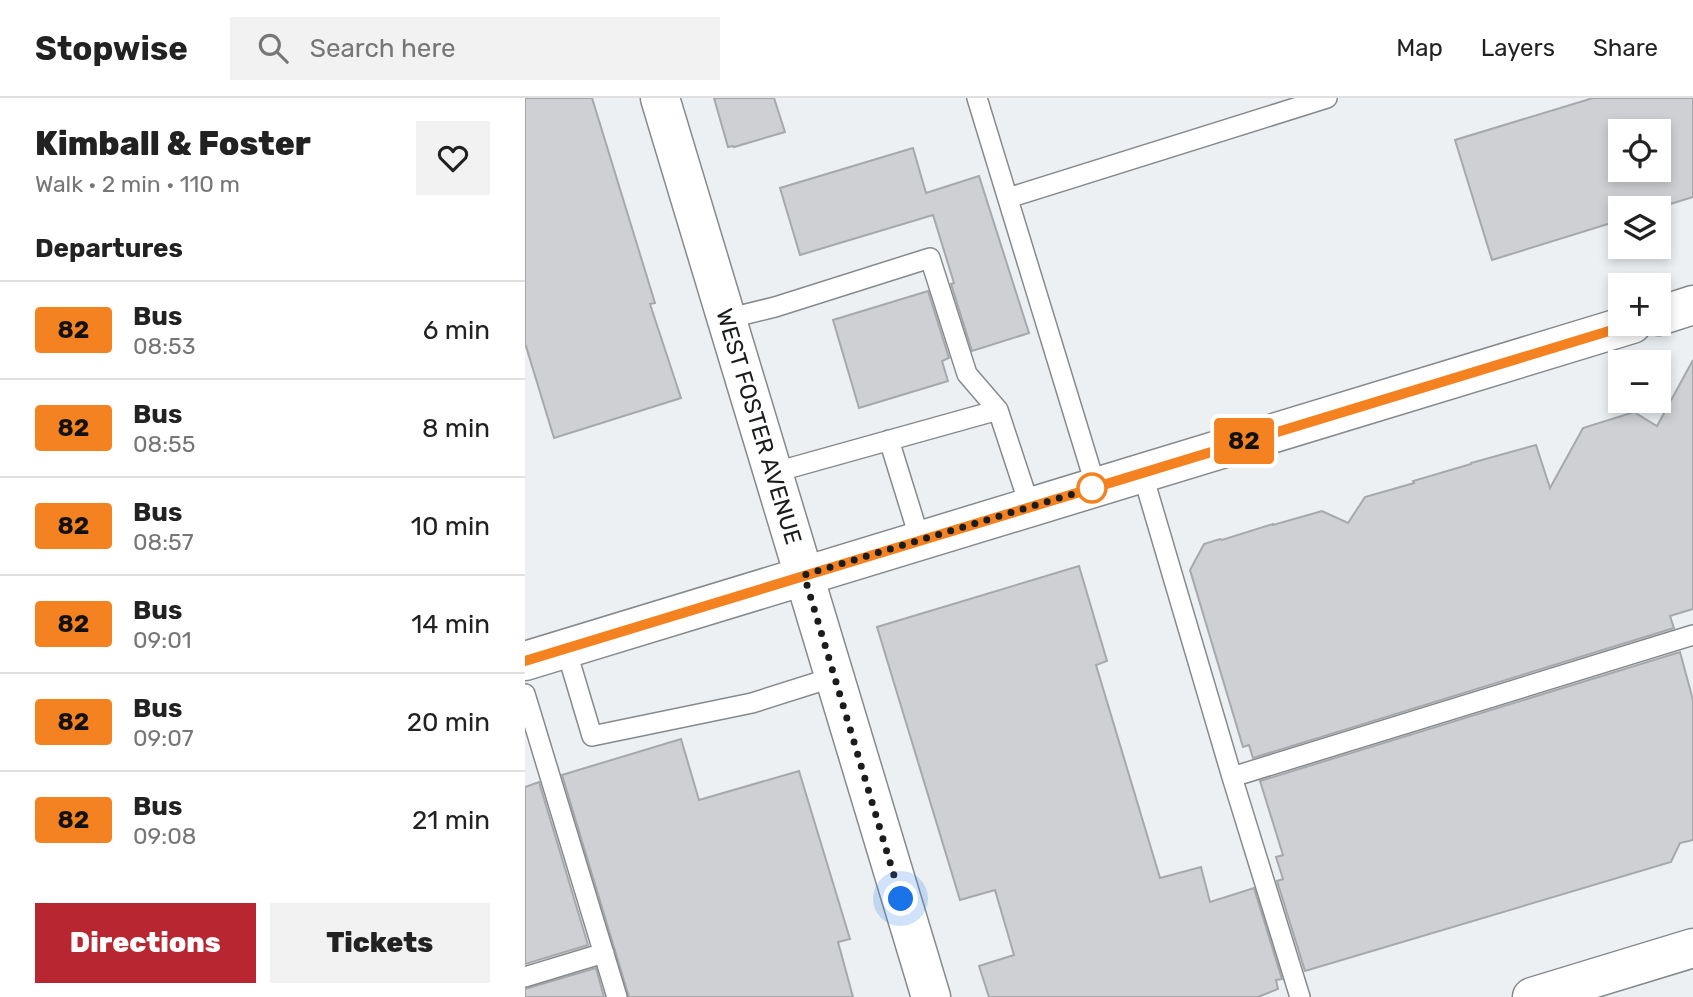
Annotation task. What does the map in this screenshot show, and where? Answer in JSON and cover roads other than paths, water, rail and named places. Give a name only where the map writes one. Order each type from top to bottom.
[{"type":"street","name":"WEST FOSTER AVENUE","points":[[660,98],[931,997]]},
{"type":"street","points":[[1671,312],[1693,305]]},
{"type":"street","points":[[525,661],[1608,331]]},
{"type":"street","points":[[1532,997],[1693,948]]},
{"type":"lane","points":[[977,98],[1096,487]]},
{"type":"lane","points":[[1008,198],[1327,98]]},
{"type":"lane","points":[[726,319],[775,307],[930,258],[967,374],[998,410],[1030,507]]},
{"type":"lane","points":[[772,473],[998,410]]},
{"type":"lane","points":[[889,440],[920,540]]},
{"type":"lane","points":[[1142,472],[1300,997]]},
{"type":"lane","points":[[1232,777],[1693,635]]},
{"type":"lane","points":[[566,649],[592,736],[752,703],[834,677]]},
{"type":"lane","points":[[525,694],[617,997]]},
{"type":"lane","points":[[525,977],[604,953]]}]
